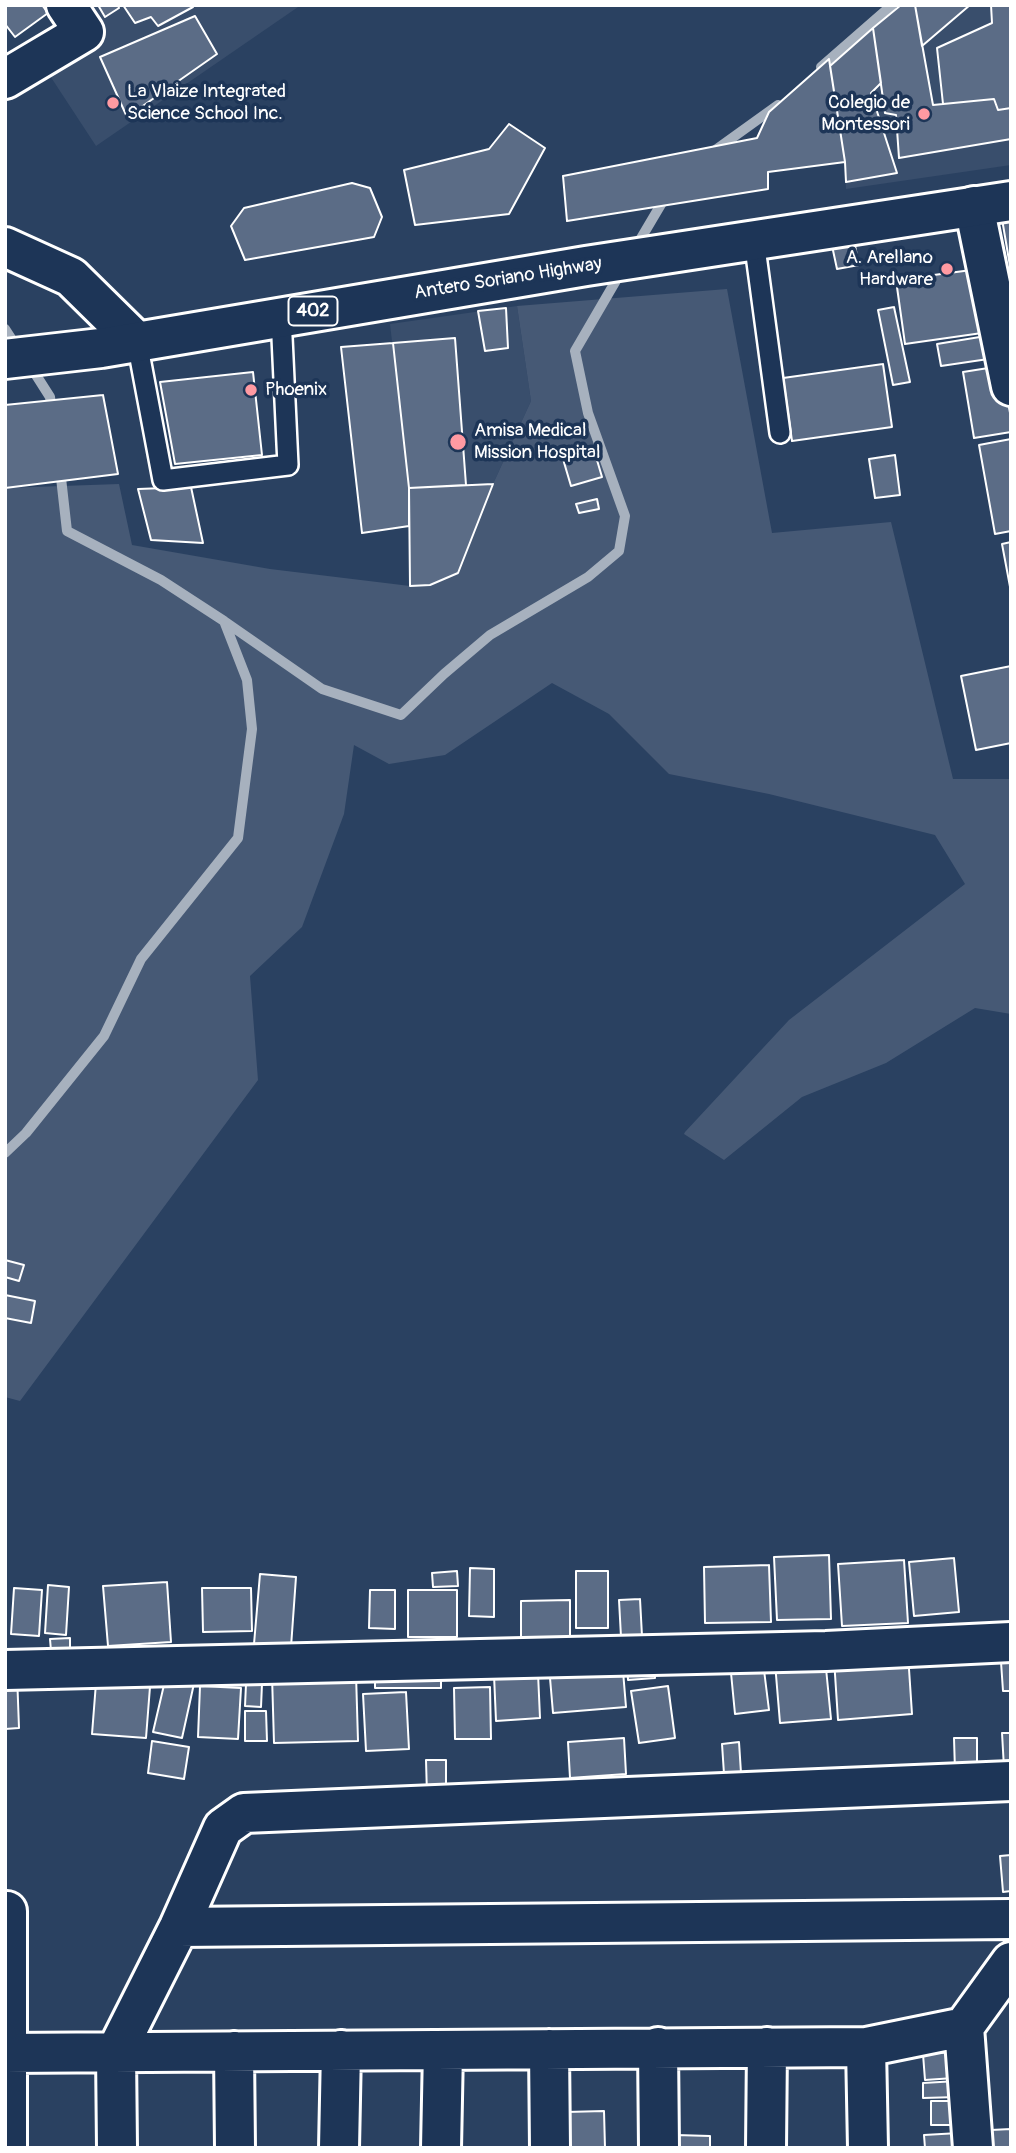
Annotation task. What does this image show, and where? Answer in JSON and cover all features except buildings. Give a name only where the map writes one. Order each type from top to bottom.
[{"type":"street","points":[[5,79],[84,32],[66,5]]},
{"type":"street","points":[[993,203],[1011,386]]},
{"type":"street","name":"Antero Soriano Highway","points":[[23,358],[137,342],[650,256],[993,203]]},
{"type":"street","points":[[5,247],[71,277],[137,342]]},
{"type":"street","points":[[17,1670],[826,1651],[1011,1643]]},
{"type":"street","points":[[117,2148],[116,2052],[179,1927],[223,1828],[244,1813],[1011,1781]]},
{"type":"street","points":[[7,1911],[7,2148]]},
{"type":"street","points":[[179,1927],[1011,1919]]},
{"type":"street","points":[[973,2148],[964,2027],[1011,1962]]},
{"type":"street","points":[[6,2053],[866,2047],[964,2027]]},
{"type":"street","points":[[658,2047],[659,2148]]},
{"type":"street","points":[[766,2148],[767,2047]]},
{"type":"street","points":[[866,2047],[869,2148]]},
{"type":"street","points":[[549,2049],[550,2148]]},
{"type":"street","points":[[339,2148],[341,2050]]},
{"type":"street","points":[[441,2148],[443,2050]]},
{"type":"street","points":[[234,2051],[235,2148]]},
{"type":"lane","points":[[754,240],[780,433]]},
{"type":"lane","points":[[137,342],[163,480],[288,465],[281,316]]},
{"type":"shaded area","name":"La Vlaize Integrated Science School Inc.","points":[[66,5],[301,5],[96,146],[39,59],[84,32]]},
{"type":"shaded area","name":"Colegio de Montessori","points":[[892,5],[1011,5],[1011,165],[846,189],[845,162],[829,59]]},
{"type":"shaded area","points":[[727,289],[772,533],[891,522],[953,779],[1011,779],[1011,1014],[975,1008],[886,1063],[802,1097],[724,1160],[684,1134],[685,1132],[789,1020],[965,884],[935,835],[769,794],[669,774],[609,714],[552,683],[445,755],[389,764],[354,745],[344,814],[302,927],[250,976],[258,1080],[20,1401],[5,1397],[5,488],[119,484],[132,545],[270,569],[410,586],[430,585],[458,573],[493,484],[531,401],[517,306]]},
{"type":"shaded area","name":"Amisa Medical Mission Hospital","points":[[517,306],[531,401],[493,484],[458,573],[430,585],[410,586],[409,488],[390,324]]},
{"type":"waterway","points":[[821,67],[892,5]]},
{"type":"waterway","points":[[714,151],[778,105]]},
{"type":"waterway","points":[[634,250],[666,196]]},
{"type":"waterway","points":[[224,621],[322,689],[401,715],[490,635],[588,577],[619,551],[625,516],[588,413],[575,351],[621,272]]},
{"type":"waterway","points":[[5,329],[18,349]]},
{"type":"waterway","points":[[29,364],[50,397],[52,412]]},
{"type":"waterway","points":[[5,1153],[26,1133],[104,1036],[141,959],[238,838],[252,729],[247,680],[224,621],[161,580],[67,531],[60,469]]},
{"type":"place","name":"La Vlaize Integrated Science School Inc.","points":[[113,103]]},
{"type":"place","name":"Colegio de Montessori","points":[[924,114]]},
{"type":"place","name":"A. Arellano Hardware","points":[[947,269]]},
{"type":"place","name":"Phoenix","points":[[251,390]]},
{"type":"place","name":"Amisa Medical Mission Hospital","points":[[458,442]]}]
